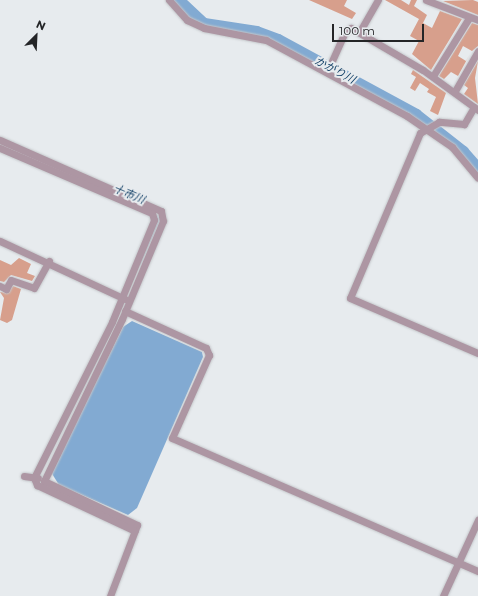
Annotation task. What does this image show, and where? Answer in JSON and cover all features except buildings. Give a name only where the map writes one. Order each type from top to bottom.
[{"type":"street","points":[[169,0],[187,20],[204,28],[266,40],[326,72],[425,129],[452,147],[478,178]]},
{"type":"street","points":[[426,0],[469,18],[478,20]]},
{"type":"street","points":[[360,31],[376,1]]},
{"type":"street","points":[[433,76],[469,18]]},
{"type":"street","points":[[326,72],[348,29],[360,31],[433,76],[455,91],[476,109],[464,124],[439,122],[425,129],[415,142],[350,298],[478,353]]},
{"type":"street","points":[[455,91],[478,51]]},
{"type":"street","points":[[0,140],[160,212],[163,221],[35,477],[37,485],[135,531]]},
{"type":"street","points":[[0,148],[152,212],[154,220],[124,298],[124,311],[44,480]]},
{"type":"street","points":[[0,241],[49,261],[124,298]]},
{"type":"street","points":[[0,286],[6,289],[11,280],[34,288],[49,261]]},
{"type":"street","points":[[124,311],[206,348],[209,355],[172,438],[478,571]]},
{"type":"street","points":[[24,476],[44,480],[137,525],[110,596]]},
{"type":"street","points":[[444,596],[478,520]]},
{"type":"water","points":[[132,321],[202,352],[203,357],[137,508],[128,515],[59,485],[51,472],[123,327]]},
{"type":"waterway","name":"かがり川","points":[[179,0],[204,23],[256,31],[278,39],[416,114],[463,151],[478,168]]},
{"type":"waterway","name":"十市川","points":[[140,264],[159,220],[156,215]]}]
